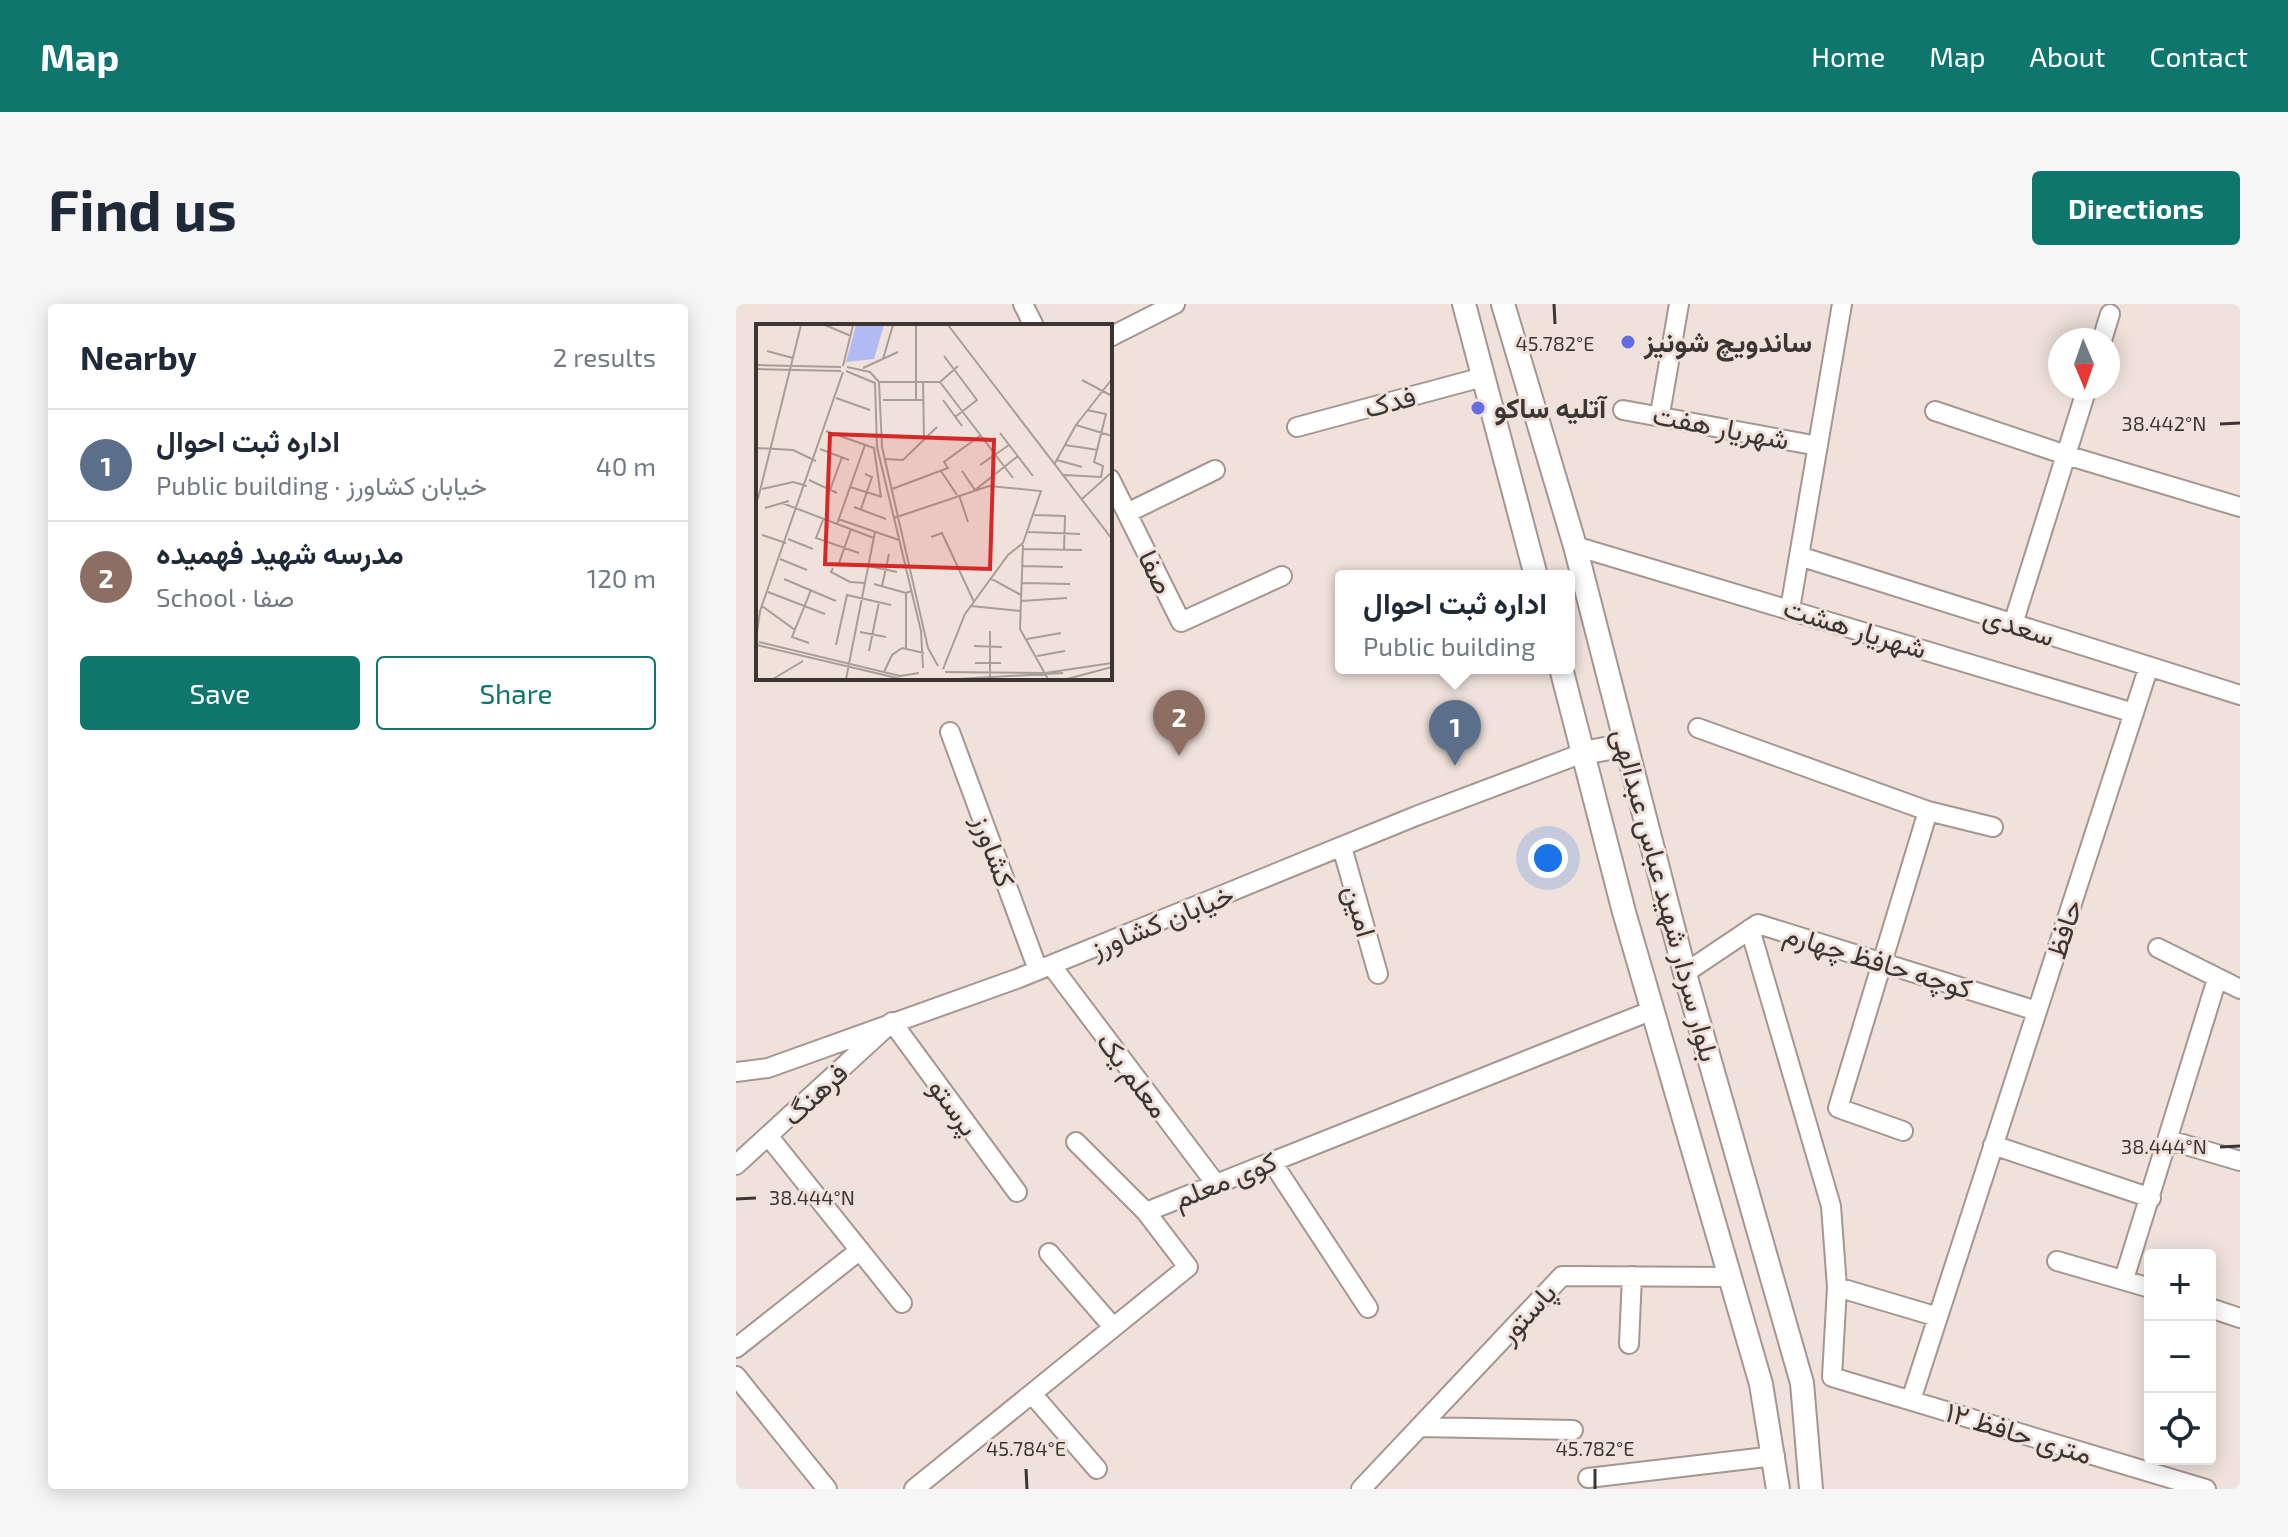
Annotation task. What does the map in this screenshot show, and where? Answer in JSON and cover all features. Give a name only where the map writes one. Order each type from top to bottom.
[{"type":"street","points":[[1023,304],[1033,324]]},
{"type":"street","points":[[1112,336],[1175,304]]},
{"type":"street","points":[[1464,304],[1534,570]]},
{"type":"street","name":"بلوار سردار شهید عباس عبدالهی","points":[[1503,304],[1575,546],[1685,973],[1802,1383],[1811,1489]]},
{"type":"street","points":[[1660,414],[1679,304]]},
{"type":"street","points":[[1790,609],[1842,304]]},
{"type":"street","points":[[2106,328],[2110,314]]},
{"type":"street","name":"فدک","points":[[1297,427],[1483,377]]},
{"type":"street","points":[[2013,624],[2083,400]]},
{"type":"street","name":"شهریار هفت","points":[[1623,410],[1660,414],[1818,446]]},
{"type":"street","points":[[1935,411],[2066,455],[2240,507]]},
{"type":"street","points":[[1127,513],[1215,470]]},
{"type":"street","name":"صفا","points":[[1112,483],[1181,622],[1282,576]]},
{"type":"street","name":"شهریار هشت","points":[[1575,546],[2134,713]]},
{"type":"street","name":"سعدی","points":[[1799,556],[2148,669],[2240,695]]},
{"type":"street","name":"حافظ","points":[[1911,1400],[2148,669]]},
{"type":"street","name":"بلوار سردار شهید عباس عبدالهی","points":[[1563,674],[1653,1010],[1761,1384],[1778,1489]]},
{"type":"street","points":[[1698,728],[1928,811],[1993,827]]},
{"type":"street","name":"کشاورز","points":[[950,732],[1044,967]]},
{"type":"street","points":[[1583,753],[1626,745]]},
{"type":"street","name":"خیابان کشاورز","points":[[736,1072],[768,1068],[1044,967],[1583,753]]},
{"type":"street","points":[[1903,1131],[1838,1108],[1928,811]]},
{"type":"street","name":"امین","points":[[1342,847],[1378,974]]},
{"type":"street","name":"کوچه حافظ چهارم","points":[[1685,973],[1758,924],[2037,1011]]},
{"type":"street","points":[[1750,929],[1831,1206],[1837,1287],[1938,1317]]},
{"type":"street","points":[[2158,948],[2240,989]]},
{"type":"street","name":"معلم یک","points":[[1044,967],[1216,1184]]},
{"type":"street","points":[[2124,1279],[2217,979]]},
{"type":"street","name":"کوی معلم","points":[[914,1489],[1188,1267],[1146,1212],[1653,1010]]},
{"type":"street","name":"فرهنگ","points":[[736,1165],[892,1022]]},
{"type":"street","name":"پرستو","points":[[892,1022],[1017,1192]]},
{"type":"street","points":[[769,1137],[902,1303]]},
{"type":"street","points":[[2169,1140],[2240,1161]]},
{"type":"street","points":[[1076,1142],[1146,1212]]},
{"type":"street","points":[[1993,1145],[2151,1198]]},
{"type":"street","points":[[1272,1162],[1368,1308]]},
{"type":"street","points":[[736,1348],[860,1250]]},
{"type":"street","points":[[1049,1253],[1113,1327]]},
{"type":"street","points":[[2057,1261],[2144,1286]]},
{"type":"street","name":"پاستور","points":[[1361,1489],[1377,1481],[1419,1427],[1562,1276],[1730,1277]]},
{"type":"street","points":[[1629,1344],[1632,1276]]},
{"type":"street","name":"۱۲ متری حافظ","points":[[1837,1287],[1832,1377],[2206,1489]]},
{"type":"street","points":[[2216,1310],[2240,1318]]},
{"type":"street","points":[[736,1376],[827,1489]]},
{"type":"street","points":[[1033,1395],[1097,1469]]},
{"type":"street","points":[[1419,1427],[1573,1430]]},
{"type":"street","points":[[1588,1478],[1775,1456]]},
{"type":"place","name":"ساندویچ شونیز","points":[[1628,342]]},
{"type":"place","name":"آتلیه ساکو","points":[[1478,408]]},
{"type":"place","name":"مدرسه شهید فهمیده","points":[[1179,756]]},
{"type":"place","name":"اداره ثبت احوال","points":[[1455,766]]}]
